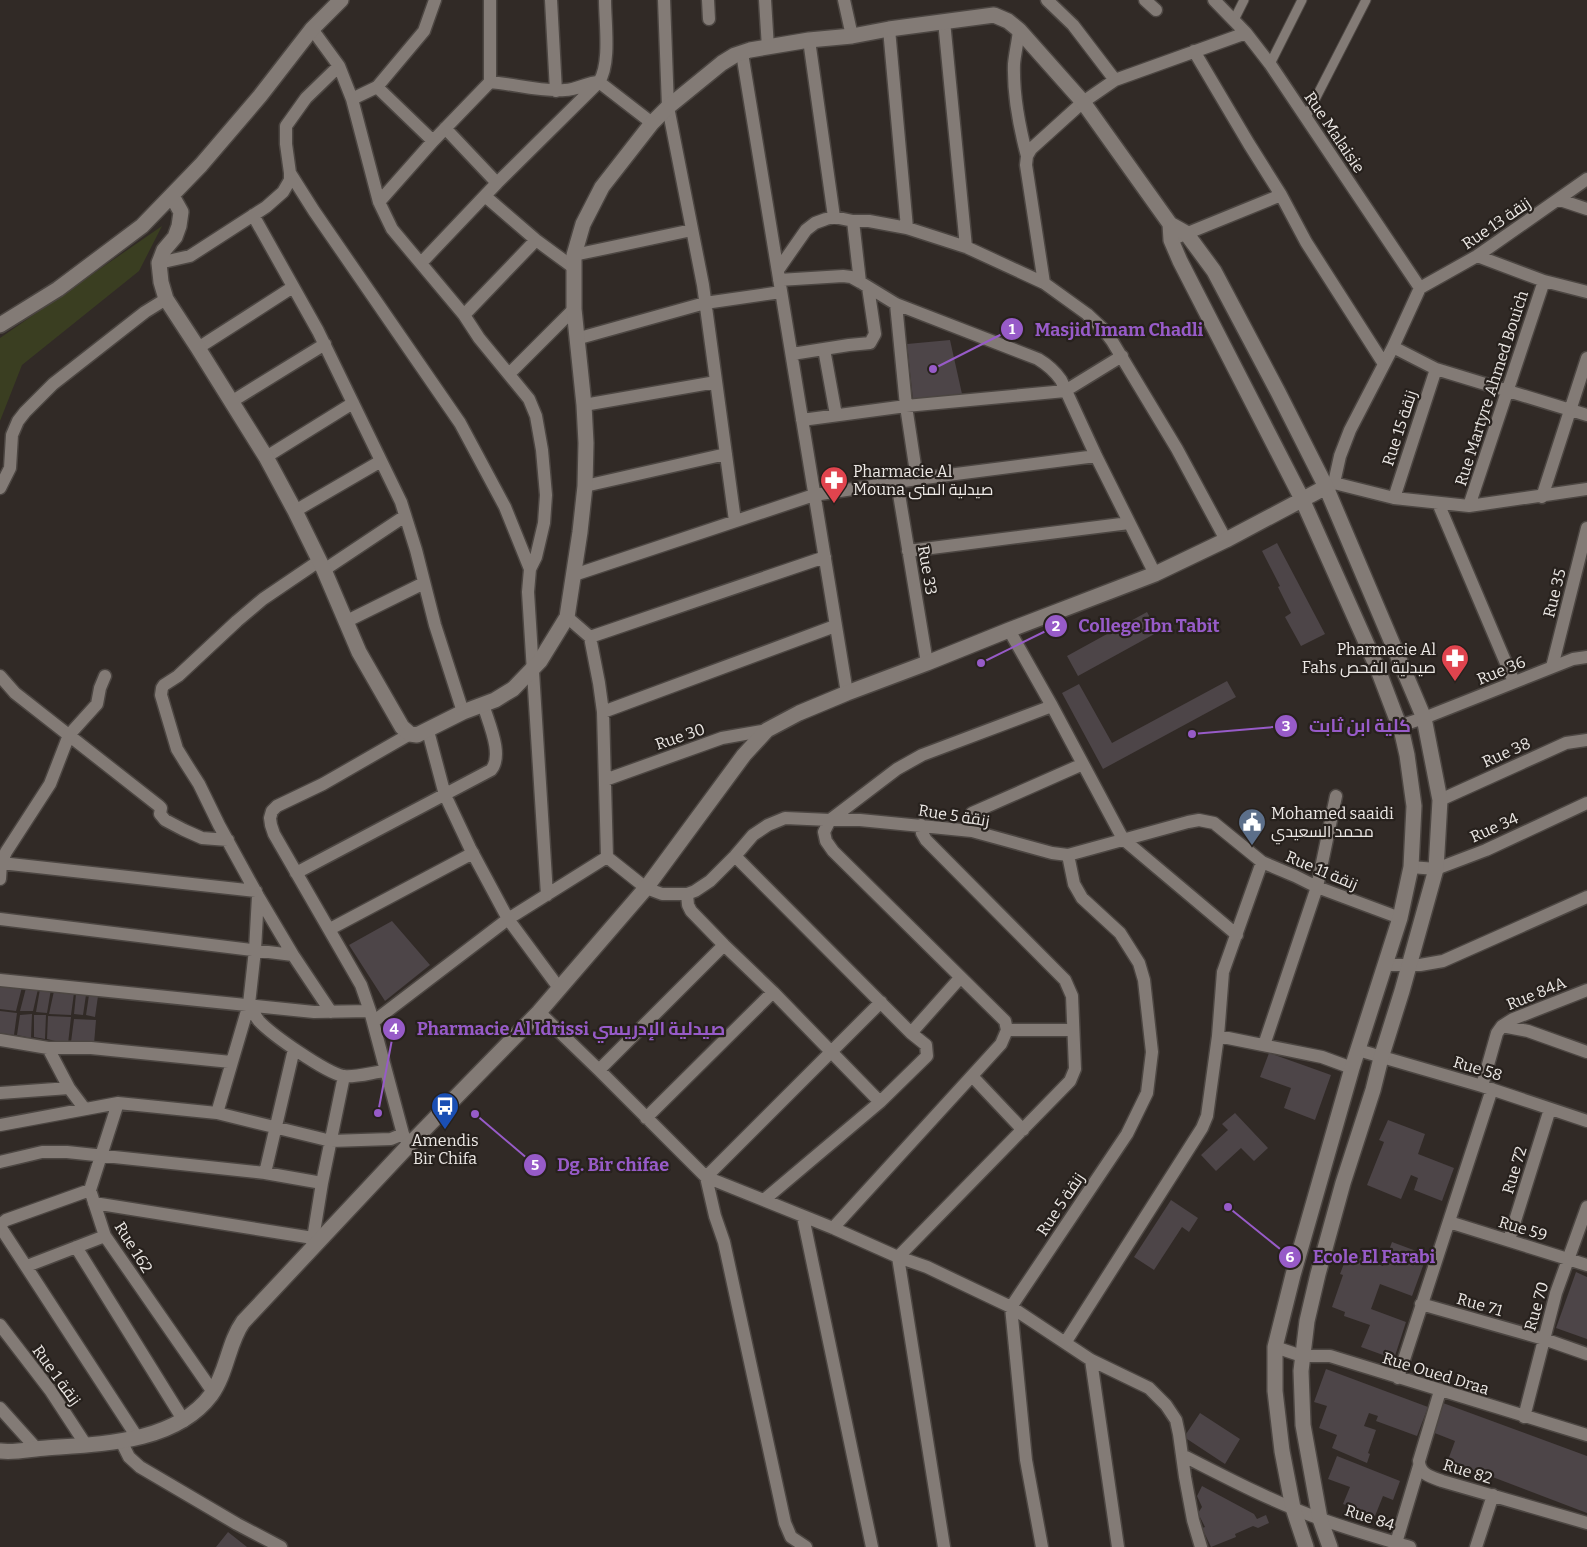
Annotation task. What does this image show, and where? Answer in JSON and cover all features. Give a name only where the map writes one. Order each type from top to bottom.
[{"type":"street","points":[[0,325],[58,289],[142,226],[172,196],[260,96],[312,29],[341,0]]},
{"type":"street","points":[[352,99],[377,87],[424,31],[435,0]]},
{"type":"street","points":[[379,202],[433,140],[490,82],[490,0]]},
{"type":"street","points":[[551,0],[556,90]]},
{"type":"street","points":[[421,263],[497,183],[599,82],[604,73],[605,62],[605,0]]},
{"type":"street","points":[[664,0],[668,107],[705,303],[734,521]]},
{"type":"street","points":[[708,0],[709,19]]},
{"type":"street","points":[[765,0],[768,48]]},
{"type":"street","points":[[844,0],[852,36]]},
{"type":"street","points":[[1047,0],[1073,25],[1115,80]]},
{"type":"street","points":[[1145,0],[1156,10]]},
{"type":"street","name":"Rue Malaisie","points":[[1214,0],[1246,33],[1270,64],[1420,288]]},
{"type":"street","points":[[1234,20],[1244,0]]},
{"type":"street","points":[[1270,64],[1302,0]]},
{"type":"street","points":[[1306,118],[1366,0]]},
{"type":"street","points":[[172,196],[181,212],[175,237],[164,250],[159,263],[161,282],[166,299],[266,457],[295,511],[359,652],[402,727],[410,734],[418,735],[463,712],[504,696],[532,671],[549,648],[566,617],[574,575],[586,486],[584,405],[574,309],[574,261],[583,224],[602,187],[652,123],[668,107],[722,63],[750,50],[809,40],[852,36],[889,29],[994,15],[1008,21],[1019,30],[1083,102],[1170,224],[1186,233],[1214,271],[1330,485],[1424,718],[1440,800],[1436,869],[1373,1090],[1356,1139],[1318,1274],[1307,1321],[1302,1356],[1303,1425],[1320,1519],[1330,1547]]},
{"type":"street","points":[[944,21],[966,247]]},
{"type":"street","points":[[312,29],[339,66],[352,99],[379,202],[392,229],[464,314],[478,338],[509,374],[532,405],[536,416],[542,450],[546,495],[544,524],[536,557],[530,569],[528,592],[547,895]]},
{"type":"street","points":[[889,29],[907,228]]},
{"type":"street","points":[[1019,30],[1014,64],[1016,98],[1021,133],[1027,156],[1026,165],[1044,283]]},
{"type":"street","points":[[1027,156],[1031,149],[1056,125],[1083,102],[1115,80],[1246,33]]},
{"type":"street","points":[[809,40],[834,217]]},
{"type":"street","points":[[1194,51],[1281,195],[1306,242],[1384,364]]},
{"type":"street","points":[[742,53],[847,693]]},
{"type":"street","points":[[159,263],[190,256],[276,200],[290,180],[286,135],[288,121],[306,98],[339,66]]},
{"type":"street","points":[[490,82],[510,83],[544,90],[577,89],[590,83],[599,82],[652,123]]},
{"type":"street","points":[[377,87],[433,140]]},
{"type":"street","points":[[445,128],[497,183]]},
{"type":"street","points":[[290,173],[460,423],[505,507],[530,569]]},
{"type":"street","name":"Rue 13 زنقة","points":[[1420,288],[1478,256],[1560,200],[1587,179]]},
{"type":"street","points":[[1171,240],[1281,195]]},
{"type":"street","points":[[485,196],[536,240],[574,261],[692,230]]},
{"type":"street","points":[[1560,200],[1587,209]]},
{"type":"street","points":[[253,215],[325,344],[401,502],[416,550],[435,625],[463,712]]},
{"type":"street","points":[[779,281],[806,230],[815,223],[834,217],[907,228],[966,247],[1044,283],[1087,314],[1103,329],[1122,356],[1226,540]]},
{"type":"street","points":[[792,354],[870,343],[873,340],[874,329],[853,221]]},
{"type":"street","points":[[1170,224],[1171,240],[1195,292],[1302,499],[1376,668],[1400,726],[1407,755],[1414,806],[1411,867],[1400,918],[1352,1068],[1293,1275],[1275,1347],[1274,1370],[1278,1420],[1292,1508],[1306,1547]]},
{"type":"street","points":[[464,314],[536,240]]},
{"type":"street","points":[[1478,256],[1544,281],[1587,292]]},
{"type":"street","points":[[576,339],[779,281],[851,277],[896,304],[1038,359],[1055,370],[1155,574]]},
{"type":"street","name":"Rue Martyre Ahmed Bouich","points":[[1469,506],[1544,281]]},
{"type":"street","points":[[198,348],[293,287]]},
{"type":"street","points":[[1330,485],[1350,430],[1393,347],[1420,288]]},
{"type":"street","points":[[0,488],[10,468],[12,435],[18,421],[25,412],[53,384],[145,312],[166,299]]},
{"type":"street","points":[[896,304],[906,406],[916,480]]},
{"type":"street","points":[[509,374],[574,309]]},
{"type":"street","points":[[231,402],[325,344]]},
{"type":"street","points":[[1393,347],[1436,369],[1587,415]]},
{"type":"street","points":[[824,349],[836,415]]},
{"type":"street","points":[[802,420],[906,406],[1065,391],[1122,356]]},
{"type":"street","points":[[1542,497],[1587,358]]},
{"type":"street","name":"Rue 15 زنقة","points":[[1394,498],[1436,369]]},
{"type":"street","points":[[584,405],[716,382]]},
{"type":"street","points":[[266,457],[353,403]]},
{"type":"street","points":[[586,486],[726,454]]},
{"type":"street","points":[[574,575],[814,495],[897,482],[1096,456]]},
{"type":"street","points":[[295,511],[381,461]]},
{"type":"street","name":"Rue 33","points":[[897,482],[927,663]]},
{"type":"street","points":[[1,1452],[122,1441],[167,1429],[184,1421],[205,1402],[213,1392],[240,1327],[406,1140],[539,1012],[646,888],[738,762],[767,730],[788,718],[847,693],[1155,574],[1226,540],[1330,485],[1394,498],[1469,506],[1542,497],[1587,489]]},
{"type":"street","points":[[1438,503],[1514,682]]},
{"type":"street","points":[[331,1012],[293,955],[257,894],[199,784],[177,748],[161,695],[162,688],[178,676],[263,599],[406,516]]},
{"type":"street","points":[[908,551],[1129,523]]},
{"type":"street","name":"Rue 35","points":[[1552,667],[1587,528]]},
{"type":"street","points":[[590,638],[824,557]]},
{"type":"street","points":[[346,622],[424,583]]},
{"type":"street","points":[[0,980],[372,1016],[508,919],[607,857],[600,683],[590,638],[566,617]]},
{"type":"street","points":[[602,712],[836,626]]},
{"type":"street","points":[[1009,630],[1123,839],[1237,935]]},
{"type":"street","name":"Rue 36","points":[[1400,726],[1573,659],[1587,657]]},
{"type":"street","points":[[0,676],[15,693],[159,806],[161,808],[160,814],[165,820],[202,838],[228,840]]},
{"type":"street","points":[[0,879],[2,854],[50,784],[69,735],[97,704],[105,676]]},
{"type":"street","points":[[296,873],[484,774],[494,766],[497,759],[496,749],[483,704]]},
{"type":"street","points":[[832,1228],[1001,1044],[1008,1030],[1005,1021],[832,851],[826,842],[824,832],[830,820],[896,769],[922,755],[1052,706]]},
{"type":"street","name":"Rue 30","points":[[605,780],[722,738],[767,730]]},
{"type":"street","points":[[428,731],[445,794],[473,854],[508,919],[559,988]]},
{"type":"street","points":[[406,1140],[385,1071],[372,1016],[361,985],[296,873],[271,825],[271,814],[274,808],[323,784],[410,734]]},
{"type":"street","name":"Rue 38","points":[[1440,800],[1566,743],[1587,740]]},
{"type":"street","points":[[972,831],[972,813],[1083,764]]},
{"type":"street","points":[[1264,1045],[1317,888],[1336,796]]},
{"type":"street","name":"Rue 34","points":[[1411,867],[1436,869],[1486,850],[1587,803]]},
{"type":"street","name":"Rue 5 زنقة","points":[[607,857],[646,888],[662,894],[687,894],[695,892],[710,881],[753,835],[780,819],[860,820],[972,831],[1052,853],[1068,855],[1074,884],[1082,898],[1120,933],[1138,963],[1144,980],[1152,1052],[1150,1072],[1147,1094],[1127,1134],[1011,1307]]},
{"type":"street","name":"Rue 11 زنقة","points":[[1068,855],[1188,822],[1207,821],[1219,827],[1262,862],[1317,888],[1400,918]]},
{"type":"street","points":[[898,1257],[1070,1081],[1076,1069],[1072,996],[1065,980],[926,840],[922,833],[921,825]]},
{"type":"street","points":[[2,854],[257,894]]},
{"type":"street","points":[[330,929],[473,854]]},
{"type":"street","points":[[735,856],[911,1033],[926,1045],[927,1056],[880,1102],[764,1200]]},
{"type":"street","points":[[1065,1343],[1202,1128],[1209,1107],[1218,1036],[1222,972],[1262,862]]},
{"type":"street","points":[[217,1113],[249,1004],[255,950],[257,894]]},
{"type":"street","points":[[687,894],[688,905],[691,911],[880,1102]]},
{"type":"street","points":[[1386,965],[1409,966],[1443,961],[1587,897]]},
{"type":"street","points":[[0,919],[293,955]]},
{"type":"street","points":[[599,1070],[724,945]]},
{"type":"street","points":[[911,1033],[960,978]]},
{"type":"street","name":"Rue 84A","points":[[1501,1027],[1513,1019],[1587,990]]},
{"type":"street","points":[[646,1118],[773,992]]},
{"type":"street","points":[[706,1177],[881,1002]]},
{"type":"street","points":[[249,1004],[257,1019],[294,1049],[331,1071],[344,1076],[385,1071]]},
{"type":"street","points":[[539,1012],[706,1177],[898,1257],[927,1267],[1011,1307],[1091,1360],[1149,1388],[1161,1398],[1176,1420],[1193,1520],[1201,1547]]},
{"type":"street","points":[[1398,1378],[1449,1222],[1487,1087],[1501,1027],[1528,1031],[1587,1052]]},
{"type":"street","points":[[1008,1030],[1074,1030]]},
{"type":"street","points":[[1218,1036],[1322,1056],[1352,1068]]},
{"type":"street","points":[[0,1040],[48,1048],[90,1048],[232,1062]]},
{"type":"street","points":[[48,1048],[69,1088],[84,1108]]},
{"type":"street","points":[[265,1172],[294,1049]]},
{"type":"street","name":"Rue 58","points":[[1358,1050],[1487,1087],[1587,1121]]},
{"type":"street","points":[[312,1244],[322,1183],[344,1076]]},
{"type":"street","points":[[972,1076],[1023,1130]]},
{"type":"street","points":[[0,1093],[69,1088]]},
{"type":"street","points":[[0,1125],[118,1103],[217,1113],[331,1140],[406,1140]]},
{"type":"street","points":[[118,1103],[90,1190],[6,1220],[0,1224],[4,1234],[137,1436]]},
{"type":"street","name":"Rue 72","points":[[1509,1240],[1550,1109]]},
{"type":"street","points":[[0,1162],[42,1152],[67,1152],[265,1172],[322,1183]]},
{"type":"street","points":[[706,1177],[728,1259],[785,1523],[793,1539],[806,1547]]},
{"type":"street","name":"Rue 162","points":[[90,1190],[105,1236],[213,1392]]},
{"type":"street","points":[[94,1203],[312,1244]]},
{"type":"street","name":"Rue 70","points":[[1524,1417],[1544,1339],[1568,1259],[1587,1207]]},
{"type":"street","points":[[804,1217],[872,1547]]},
{"type":"street","name":"Rue 59","points":[[1449,1222],[1587,1265]]},
{"type":"street","points":[[26,1266],[105,1236]]},
{"type":"street","points":[[76,1247],[184,1421]]},
{"type":"street","points":[[898,1257],[944,1547]]},
{"type":"street","name":"Rue 71","points":[[1421,1304],[1544,1339],[1587,1354]]},
{"type":"street","points":[[1011,1307],[1026,1460],[1042,1547]]},
{"type":"street","name":"Rue 1 زنقة","points":[[0,1325],[50,1390],[86,1445]]},
{"type":"street","name":"Rue Oued Draa","points":[[1275,1347],[1302,1356],[1330,1356],[1587,1435]]},
{"type":"street","points":[[1091,1360],[1118,1547]]},
{"type":"street","name":"Rue 82","points":[[1440,1391],[1424,1441],[1419,1466],[1427,1475],[1587,1523]]},
{"type":"street","points":[[0,1408],[36,1448]]},
{"type":"street","points":[[122,1441],[129,1457],[140,1467],[280,1547]]},
{"type":"street","name":"Rue 84","points":[[1182,1455],[1238,1484],[1292,1508],[1320,1519],[1410,1547]]},
{"type":"street","points":[[1396,1543],[1419,1466]]},
{"type":"street","points":[[1476,1547],[1493,1496]]},
{"type":"green space","points":[[162,226],[139,271],[22,365],[0,421],[0,338]]},
{"type":"building","points":[[950,340],[962,394],[913,400],[907,344]]},
{"type":"building","points":[[1277,543],[1325,634],[1301,646],[1285,617],[1291,613],[1262,551]]},
{"type":"building","points":[[1147,612],[1158,632],[1078,676],[1067,656]]},
{"type":"building","points":[[1227,681],[1236,697],[1103,769],[1062,693],[1079,684],[1112,743]]},
{"type":"building","points":[[392,921],[430,965],[385,1001],[349,945]]},
{"type":"building","points":[[0,984],[22,987],[16,1011],[0,1009]]},
{"type":"building","points":[[26,988],[38,989],[33,1011],[20,1011]]},
{"type":"building","points":[[40,989],[51,989],[47,1013],[36,1012]]},
{"type":"building","points":[[54,991],[74,993],[71,1015],[49,1014]]},
{"type":"building","points":[[76,994],[86,995],[83,1015],[74,1014]]},
{"type":"building","points":[[89,995],[98,996],[95,1017],[86,1015]]},
{"type":"building","points":[[0,1011],[17,1013],[14,1035],[0,1033]]},
{"type":"building","points":[[32,1014],[31,1038],[17,1035],[20,1015]]},
{"type":"building","points":[[34,1015],[46,1015],[45,1039],[34,1037]]},
{"type":"building","points":[[48,1016],[71,1017],[68,1044],[47,1039]]},
{"type":"building","points":[[74,1019],[96,1020],[94,1044],[71,1042]]},
{"type":"building","points":[[1269,1053],[1331,1075],[1315,1120],[1284,1108],[1291,1088],[1260,1077]]},
{"type":"building","points":[[1235,1113],[1268,1148],[1254,1161],[1241,1148],[1216,1171],[1201,1155],[1228,1130],[1222,1124]]},
{"type":"building","points":[[1388,1120],[1425,1134],[1418,1154],[1454,1168],[1442,1201],[1414,1190],[1418,1178],[1411,1175],[1401,1199],[1367,1185],[1384,1142],[1379,1140]]},
{"type":"building","points":[[1171,1200],[1198,1218],[1189,1232],[1182,1227],[1154,1270],[1134,1257]]},
{"type":"building","points":[[1392,1242],[1427,1255],[1412,1296],[1380,1284],[1371,1309],[1406,1322],[1394,1359],[1361,1347],[1370,1325],[1344,1316],[1345,1312],[1332,1307],[1343,1275],[1340,1274],[1348,1253],[1383,1266]]},
{"type":"building","points":[[1576,1272],[1587,1277],[1587,1339],[1556,1328]]},
{"type":"building","points":[[1326,1369],[1428,1407],[1417,1436],[1376,1421],[1378,1416],[1369,1413],[1364,1426],[1376,1430],[1368,1453],[1370,1454],[1367,1463],[1332,1448],[1337,1435],[1319,1428],[1327,1406],[1314,1402]]},
{"type":"building","points":[[1443,1403],[1587,1456],[1587,1513],[1448,1460],[1455,1441],[1432,1432]]},
{"type":"building","points":[[1200,1413],[1240,1439],[1225,1464],[1184,1437]]},
{"type":"building","points":[[1337,1456],[1400,1481],[1393,1500],[1383,1496],[1375,1516],[1343,1504],[1350,1487],[1328,1479]]},
{"type":"building","points":[[1202,1486],[1254,1514],[1257,1519],[1266,1515],[1269,1523],[1258,1528],[1253,1526],[1235,1534],[1236,1537],[1211,1547],[1202,1528],[1205,1527],[1198,1513],[1202,1507],[1197,1496]]},
{"type":"building","points":[[228,1532],[247,1547],[216,1547]]},
{"type":"place","name":"Masjid Imam Chadli","points":[[933,369]]},
{"type":"place","name":"Pharmacie Al Mouna صيدلية المنى","points":[[834,504]]},
{"type":"place","name":"College Ibn Tabit","points":[[981,663]]},
{"type":"place","name":"Pharmacie Al Fahs صيدلية الفحص","points":[[1455,682]]},
{"type":"place","name":"كلية ابن ثابت","points":[[1192,734]]},
{"type":"place","name":"Mohamed saaidi محمد السعيدي","points":[[1252,846]]},
{"type":"place","name":"Pharmacie Al Idrissi صيدلية الإدريسي","points":[[378,1113]]},
{"type":"place","name":"Dg. Bir chifae","points":[[475,1114]]},
{"type":"place","name":"Amendis Bir Chifa","points":[[445,1130]]},
{"type":"place","name":"Ecole El Farabi","points":[[1228,1207]]}]
